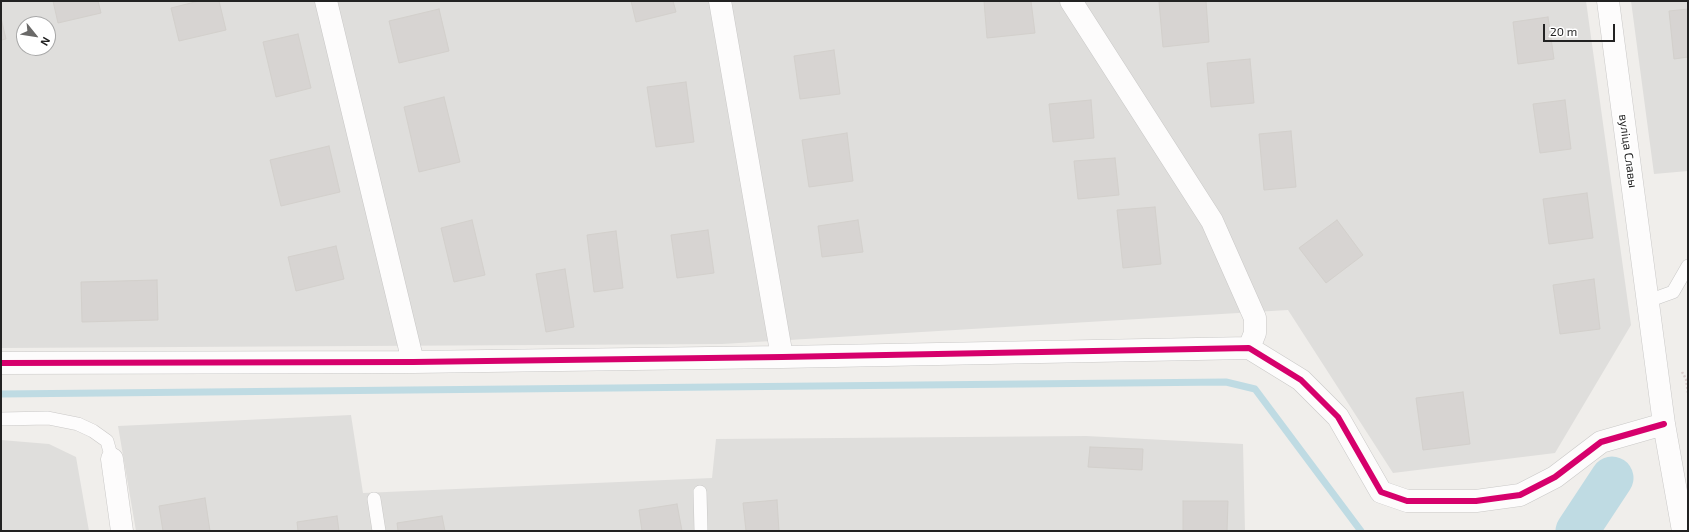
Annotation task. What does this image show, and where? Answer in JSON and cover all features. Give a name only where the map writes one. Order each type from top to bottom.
[{"type":"street","points":[[326,1],[413,362]]},
{"type":"street","points":[[720,1],[782,357]]},
{"type":"street","points":[[1071,1],[1212,221],[1255,318],[1255,333],[1250,348]]},
{"type":"street","name":"вуліца Славы","points":[[1608,1],[1664,424],[1683,531]]},
{"type":"street","points":[[1,363],[413,362],[1250,348],[1301,380],[1338,417],[1381,492],[1407,501],[1476,502],[1520,496],[1555,476],[1601,442],[1664,424]]},
{"type":"street","points":[[112,459],[122,531]]},
{"type":"lane","points":[[1648,300],[1673,292],[1688,266]]},
{"type":"lane","points":[[1,419],[48,418],[78,424],[93,431],[107,441],[112,459]]},
{"type":"lane","points":[[700,492],[701,531]]},
{"type":"lane","points":[[374,500],[379,531]]},
{"type":"shaded area","points":[[1,1],[1586,1],[1631,325],[1555,453],[1393,473],[1288,310],[722,344],[1,348]]},
{"type":"shaded area","points":[[1631,1],[1688,1],[1688,171],[1654,174]]},
{"type":"shaded area","points":[[351,415],[363,493],[712,478],[716,439],[1086,436],[1243,444],[1245,531],[136,531],[118,426]]},
{"type":"shaded area","points":[[1,440],[49,444],[76,457],[89,531],[1,531]]},
{"type":"building","points":[[53,1],[98,1],[101,13],[58,23]]},
{"type":"building","points":[[199,1],[219,1],[226,30],[179,41],[171,8]]},
{"type":"building","points":[[631,1],[673,1],[676,12],[636,22]]},
{"type":"building","points":[[984,1],[1031,1],[1035,33],[987,38]]},
{"type":"building","points":[[1206,1],[1209,42],[1163,47],[1159,2]]},
{"type":"building","points":[[439,9],[449,51],[399,63],[389,21]]},
{"type":"building","points":[[1688,9],[1688,57],[1674,59],[1669,11]]},
{"type":"building","points":[[1548,17],[1554,59],[1518,64],[1513,22]]},
{"type":"building","points":[[1,18],[6,39],[1,40]]},
{"type":"building","points":[[298,34],[311,88],[276,97],[263,42]]},
{"type":"building","points":[[834,50],[840,94],[800,99],[794,56]]},
{"type":"building","points":[[1250,59],[1254,103],[1211,107],[1207,63]]},
{"type":"building","points":[[686,82],[694,142],[656,147],[647,87]]},
{"type":"building","points":[[444,97],[460,162],[419,172],[404,107]]},
{"type":"building","points":[[1091,100],[1094,138],[1053,142],[1049,104]]},
{"type":"building","points":[[1565,100],[1571,149],[1540,153],[1533,104]]},
{"type":"building","points":[[1291,131],[1296,187],[1264,190],[1259,134]]},
{"type":"building","points":[[847,133],[853,181],[809,187],[802,140]]},
{"type":"building","points":[[329,146],[340,192],[281,206],[270,160]]},
{"type":"building","points":[[1115,158],[1119,195],[1078,199],[1074,161]]},
{"type":"building","points":[[1587,193],[1593,238],[1549,244],[1543,199]]},
{"type":"building","points":[[1155,207],[1161,264],[1123,268],[1117,210]]},
{"type":"building","points":[[472,220],[485,275],[454,282],[441,228]]},
{"type":"building","points":[[858,220],[863,252],[822,257],[818,226]]},
{"type":"building","points":[[1337,220],[1363,255],[1326,283],[1299,248]]},
{"type":"building","points":[[708,230],[714,273],[677,278],[671,235]]},
{"type":"building","points":[[616,231],[623,288],[594,292],[587,235]]},
{"type":"building","points":[[336,246],[344,279],[296,291],[288,257]]},
{"type":"building","points":[[565,269],[574,327],[546,332],[536,274]]},
{"type":"building","points":[[1594,279],[1600,329],[1560,334],[1553,285]]},
{"type":"building","points":[[157,280],[158,320],[82,322],[81,282]]},
{"type":"building","points":[[1463,392],[1470,444],[1423,450],[1416,398]]},
{"type":"building","points":[[1090,447],[1143,449],[1142,470],[1088,467]]},
{"type":"building","points":[[205,498],[210,531],[163,531],[159,506]]},
{"type":"building","points":[[777,500],[779,531],[746,531],[743,503]]},
{"type":"building","points":[[1183,501],[1228,501],[1227,531],[1183,531]]},
{"type":"building","points":[[677,504],[682,531],[642,531],[639,510]]},
{"type":"building","points":[[337,516],[339,531],[298,531],[297,522]]},
{"type":"building","points":[[442,516],[445,531],[398,531],[397,523]]},
{"type":"waterway","points":[[1,394],[1226,382],[1255,389],[1361,531]]},
{"type":"waterway","points":[[1577,531],[1612,478]]},
{"type":"cycle path","points":[[1,363],[413,362],[1249,348],[1301,380],[1338,417],[1381,492],[1407,501],[1476,501],[1520,495],[1555,477],[1601,442],[1664,424]]}]
